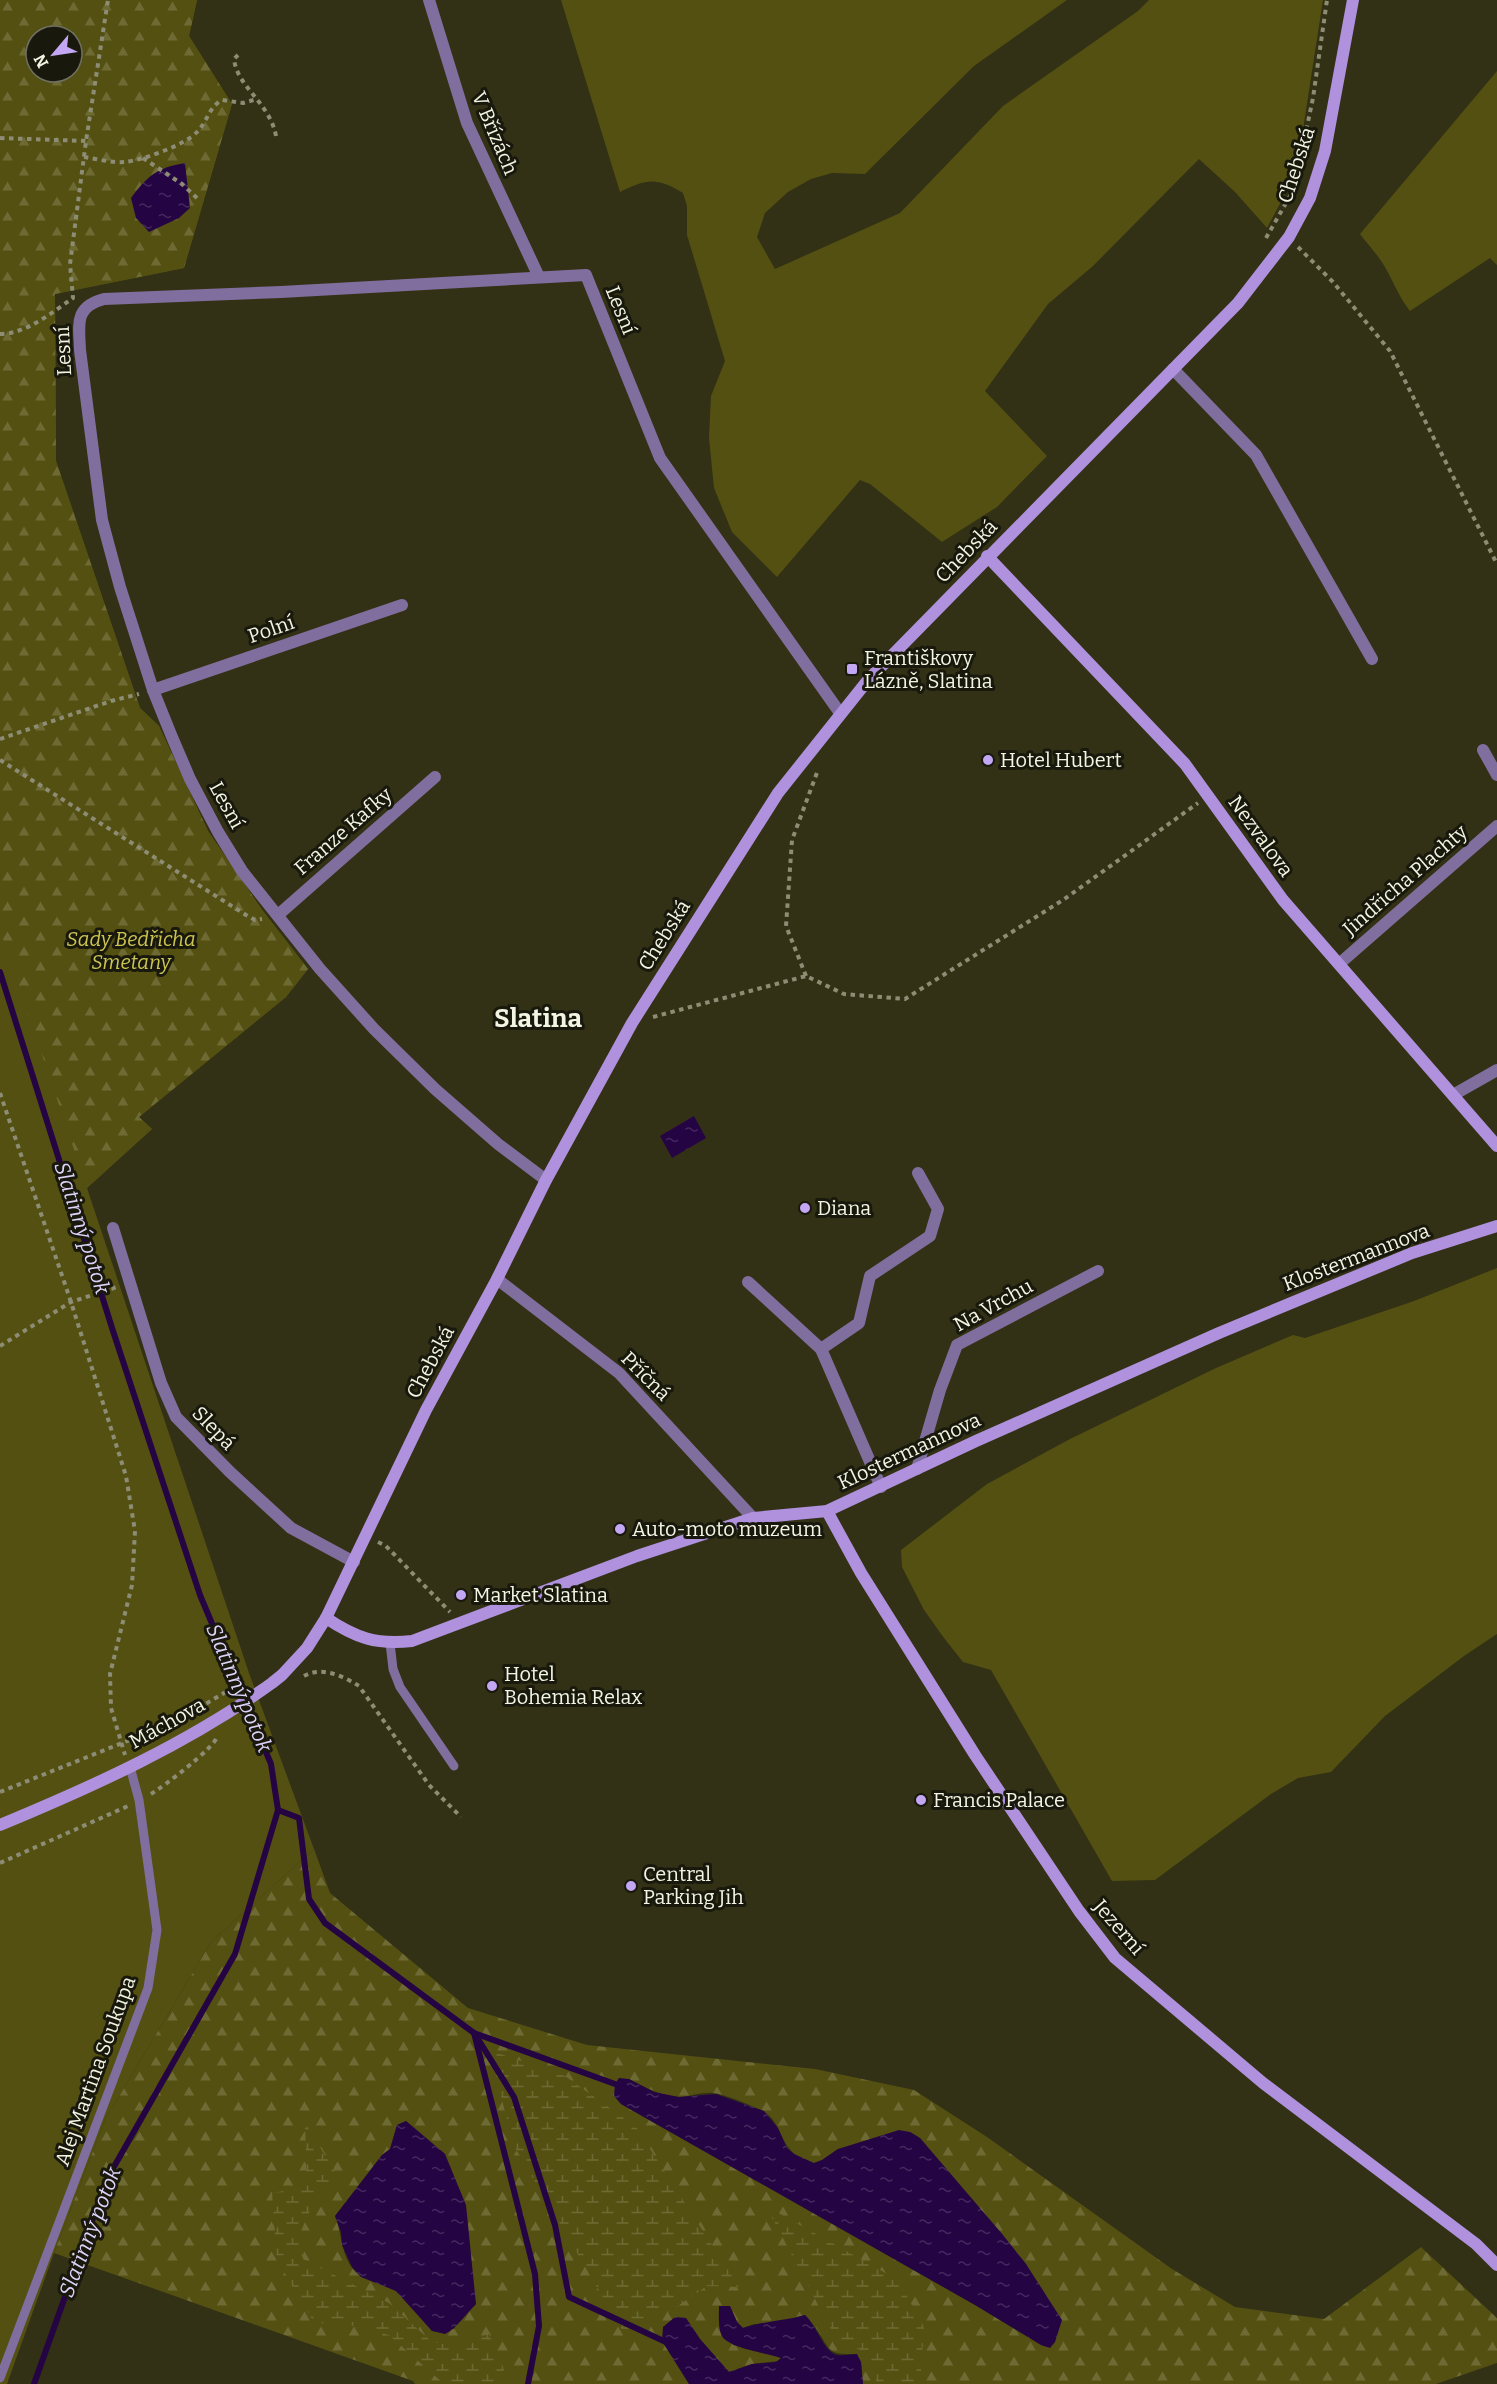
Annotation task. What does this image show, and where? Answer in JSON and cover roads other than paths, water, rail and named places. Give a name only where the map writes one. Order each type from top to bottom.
[{"type":"street","name":"V Břízách","points":[[429,0],[467,123],[539,277]]},
{"type":"street","name":"Chebská","points":[[326,1618],[426,1410],[497,1279],[546,1180],[632,1023],[772,802],[868,680],[987,556],[1238,303],[1289,237],[1310,198],[1325,151],[1353,0]]},
{"type":"street","name":"Lesní","points":[[546,1180],[498,1144],[435,1089],[374,1029],[320,969],[242,871],[218,832],[190,779],[153,690],[102,520],[80,350],[81,311],[90,302],[104,299],[281,292],[586,275],[660,458],[840,713]]},
{"type":"street","points":[[1173,369],[1256,455],[1372,659]]},
{"type":"street","name":"Nezvalova","points":[[987,556],[1185,764],[1283,900],[1497,1146]]},
{"type":"street","name":"Polní","points":[[153,690],[402,605]]},
{"type":"street","points":[[1483,750],[1497,775]]},
{"type":"street","name":"Franze Kafky","points":[[278,915],[435,777]]},
{"type":"street","name":"Jindřicha Plachty","points":[[1339,964],[1497,826]]},
{"type":"street","points":[[1453,1095],[1497,1070]]},
{"type":"street","points":[[821,1349],[860,1323],[870,1276],[930,1236],[938,1209],[918,1173]]},
{"type":"street","name":"Klostermannova","points":[[326,1618],[346,1631],[366,1639],[390,1643],[412,1641],[637,1556],[753,1518],[827,1511],[1219,1333],[1412,1253],[1497,1226]]},
{"type":"street","name":"Slepá","points":[[113,1228],[161,1383],[176,1417],[230,1472],[291,1528],[354,1562]]},
{"type":"street","name":"Na Vrchu","points":[[917,1469],[940,1390],[957,1345],[1098,1271]]},
{"type":"street","name":"Příčná","points":[[497,1279],[618,1373],[753,1518]]},
{"type":"street","points":[[748,1282],[821,1349],[881,1487]]},
{"type":"street","name":"Jezerní","points":[[827,1511],[861,1573],[975,1755],[1079,1911],[1115,1958],[1263,2083],[1476,2244],[1497,2265]]},
{"type":"street","name":"Máchova","points":[[0,1825],[130,1767],[261,1691],[295,1662],[326,1618]]},
{"type":"lane","points":[[390,1643],[393,1669],[400,1687],[454,1766]]},
{"type":"lane","name":"Alej Martina Soukupa","points":[[0,2378],[148,1988],[157,1930],[139,1800],[130,1767]]},
{"type":"water","points":[[185,163],[190,208],[179,218],[149,232],[136,218],[131,198],[160,170]]},
{"type":"water","points":[[694,1116],[706,1138],[672,1158],[660,1136]]},
{"type":"water","points":[[619,2078],[629,2079],[654,2092],[679,2097],[716,2094],[764,2111],[778,2128],[787,2148],[794,2154],[814,2163],[838,2149],[899,2130],[910,2132],[920,2138],[1026,2264],[1062,2320],[1055,2342],[1050,2348],[1041,2345],[975,2305],[621,2104],[614,2096],[615,2084]]},
{"type":"water","points":[[406,2121],[445,2154],[466,2205],[476,2304],[457,2325],[445,2334],[432,2331],[396,2291],[361,2277],[352,2267],[342,2245],[341,2232],[335,2216],[382,2155],[390,2149],[397,2125]]},
{"type":"water","points":[[719,2306],[730,2306],[737,2322],[743,2328],[805,2315],[832,2353],[857,2354],[861,2362],[863,2384],[689,2384],[662,2341],[663,2327],[675,2317],[686,2318],[700,2339],[729,2372],[752,2364],[776,2362],[781,2358],[738,2346],[724,2339],[719,2327]]},
{"type":"waterway","name":"Slatinný potok","points":[[0,972],[113,1331],[200,1595],[271,1764],[278,1810],[235,1954],[107,2179],[34,2384]]},
{"type":"waterway","points":[[278,1810],[299,1818],[309,1899],[325,1923],[474,2033],[535,2274],[539,2326],[528,2384]]},
{"type":"waterway","points":[[474,2033],[615,2084]]},
{"type":"waterway","points":[[478,2039],[514,2097],[555,2225],[569,2297],[668,2343]]},
{"type":"place","name":"Františkovy Lázně, Slatina","points":[[852,669]]},
{"type":"place","name":"Hotel Hubert","points":[[988,760]]},
{"type":"place","name":"Diana","points":[[805,1208]]},
{"type":"place","name":"Auto-moto muzeum","points":[[620,1529]]},
{"type":"place","name":"Market Slatina","points":[[461,1595]]},
{"type":"place","name":"Hotel Bohemia Relax","points":[[492,1686]]},
{"type":"place","name":"Francis Palace","points":[[921,1800]]},
{"type":"place","name":"Central Parking Jih","points":[[631,1886]]},
{"type":"district","name":"Slatina","points":[[538,1018]]},
{"type":"park label","name":"Sady Bedřicha Smetany","points":[[131,950]]}]
